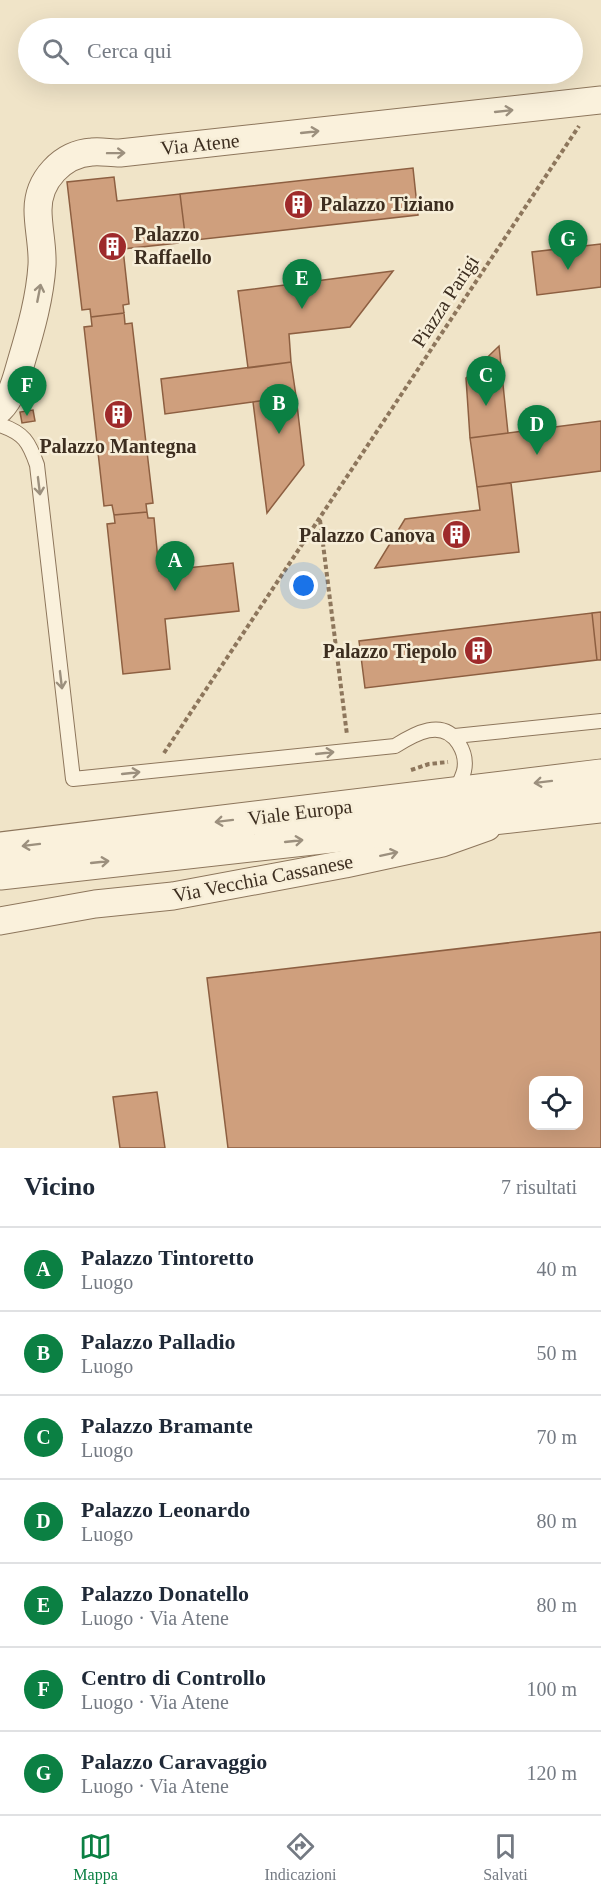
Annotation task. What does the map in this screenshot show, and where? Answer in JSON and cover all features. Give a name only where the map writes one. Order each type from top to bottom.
[{"type":"street","name":"Via Atene","points":[[0,409],[7,402],[16,380],[39,291],[42,262],[38,208],[41,191],[51,173],[68,159],[92,152],[120,153],[598,100]]},
{"type":"street","name":"Viale Europa","points":[[0,849],[601,776]]},
{"type":"street","name":"Viale Europa","points":[[0,873],[601,806]]},
{"type":"street","name":"Via Vecchia Cassanese","points":[[0,921],[95,904],[173,896],[345,864],[442,843],[522,816]]},
{"type":"lane","points":[[0,424],[16,431],[30,444],[37,465],[73,779],[395,746],[414,734],[437,729],[454,736],[601,721]]},
{"type":"lane","points":[[454,736],[464,752],[464,770],[455,793]]},
{"type":"path","name":"Piazza Parigi","points":[[152,771],[598,100]]},
{"type":"path","points":[[320,518],[349,751]]},
{"type":"building","name":"Palazzo Tiziano","points":[[413,168],[418,215],[195,240],[194,233],[185,234],[180,194]]},
{"type":"building","name":"Palazzo Raffaello","points":[[114,177],[117,201],[180,194],[185,234],[177,235],[178,243],[123,249],[129,304],[123,305],[124,313],[91,317],[90,309],[82,310],[67,182]]},
{"type":"building","points":[[601,244],[601,287],[537,295],[532,252]]},
{"type":"building","points":[[393,271],[350,327],[289,334],[291,362],[248,368],[238,291]]},
{"type":"building","name":"Palazzo Mantegna","points":[[124,313],[125,324],[132,323],[153,503],[146,504],[147,512],[114,515],[112,505],[104,506],[84,327],[92,326],[91,317]]},
{"type":"building","points":[[499,346],[508,433],[470,438],[466,378]]},
{"type":"building","points":[[291,362],[296,396],[165,414],[161,379]]},
{"type":"building","points":[[296,396],[304,465],[267,513],[253,402]]},
{"type":"building","points":[[33,410],[35,421],[22,423],[20,412]]},
{"type":"building","points":[[601,421],[601,471],[477,487],[470,438]]},
{"type":"building","name":"Palazzo Canova","points":[[511,483],[519,552],[375,568],[405,519],[480,510],[477,487]]},
{"type":"building","points":[[147,512],[148,518],[154,518],[159,571],[233,563],[239,611],[165,619],[170,669],[123,674],[107,524],[115,523],[114,515]]},
{"type":"building","points":[[601,612],[601,660],[597,660],[592,613]]},
{"type":"building","name":"Palazzo Tiepolo","points":[[592,613],[597,660],[365,688],[359,641]]},
{"type":"building","points":[[601,932],[601,1148],[228,1148],[207,978]]},
{"type":"building","points":[[157,1092],[165,1148],[120,1148],[113,1097]]},
{"type":"place","name":"Palazzo Tiziano","points":[[299,204]]},
{"type":"place","name":"Palazzo Raffaello","points":[[113,246]]},
{"type":"place","name":"Palazzo Caravaggio","points":[[568,270]]},
{"type":"place","name":"Palazzo Donatello","points":[[302,309]]},
{"type":"place","name":"Palazzo Bramante","points":[[486,406]]},
{"type":"place","name":"Palazzo Mantegna","points":[[118,415]]},
{"type":"place","name":"Centro di Controllo","points":[[27,416]]},
{"type":"place","name":"Palazzo Palladio","points":[[279,434]]},
{"type":"place","name":"Palazzo Leonardo","points":[[537,455]]},
{"type":"place","name":"Palazzo Canova","points":[[456,535]]},
{"type":"place","name":"Palazzo Tintoretto","points":[[175,591]]},
{"type":"place","name":"Palazzo Tiepolo","points":[[478,651]]}]
